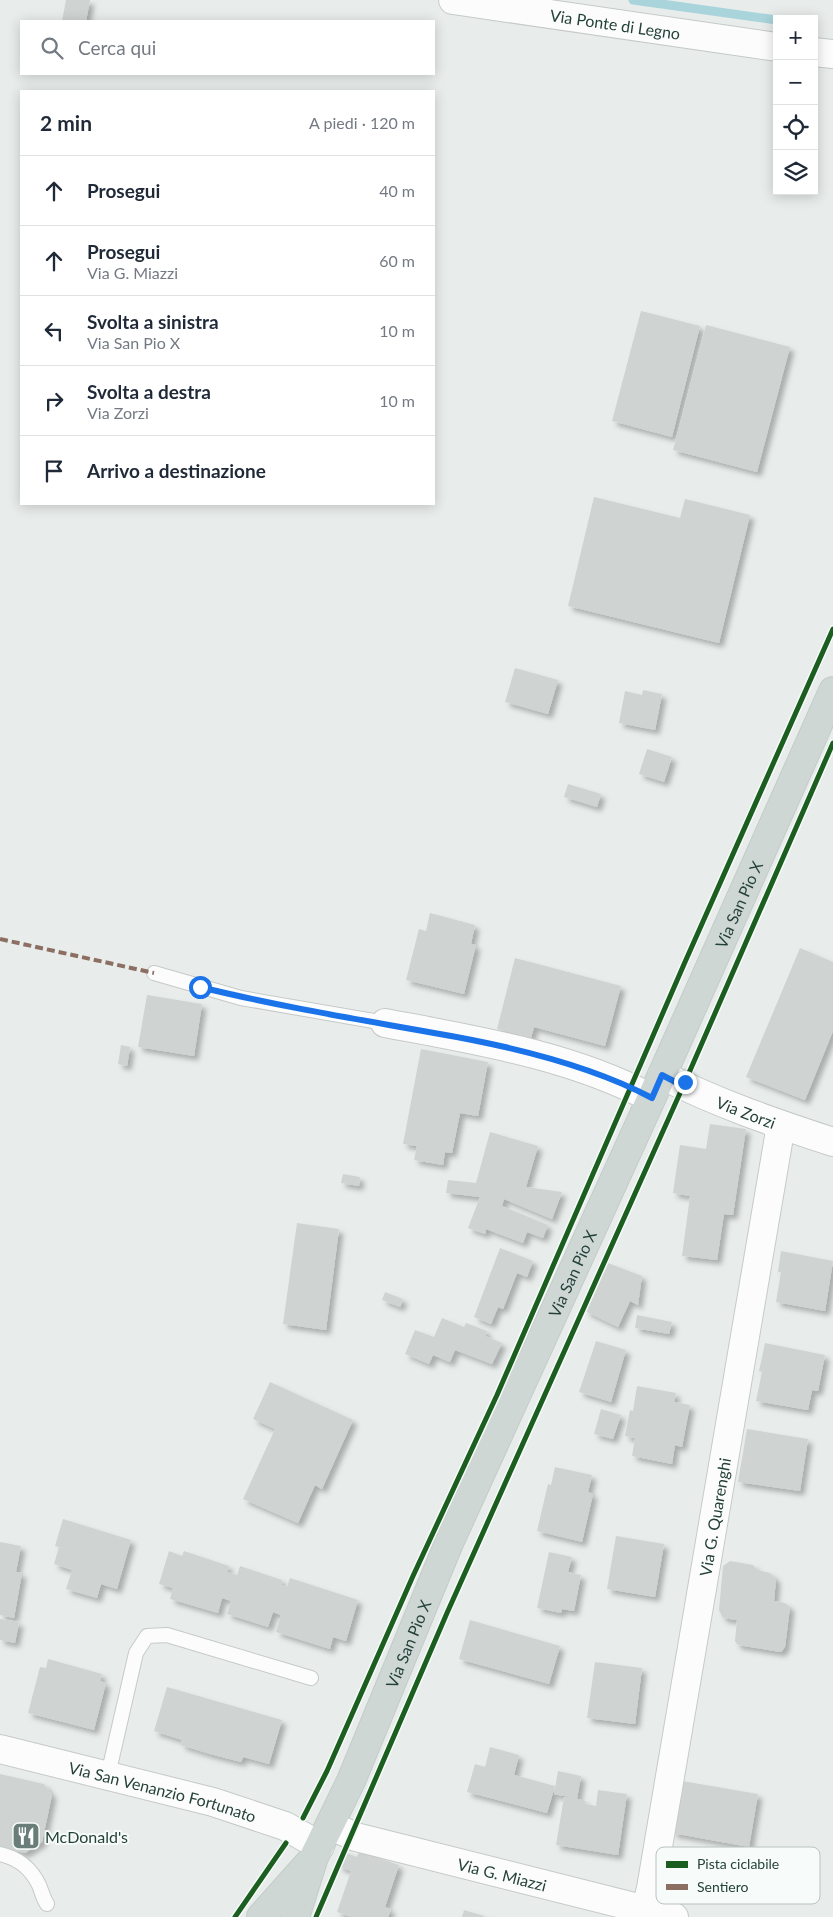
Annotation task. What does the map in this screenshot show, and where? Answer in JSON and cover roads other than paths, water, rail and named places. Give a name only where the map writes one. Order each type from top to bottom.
[{"type":"main road","name":"Via San Pio X","points":[[295,1917],[322,1843],[352,1781],[449,1543],[657,1087],[833,691]]},
{"type":"main road","name":"Via San Pio X","points":[[261,1917],[322,1843]]},
{"type":"street","name":"Via Ponte di Legno","points":[[452,0],[773,46]]},
{"type":"street","points":[[818,52],[833,54]]},
{"type":"street","points":[[385,1023],[470,1038],[532,1054],[630,1087],[657,1087]]},
{"type":"street","name":"Via Zorzi","points":[[657,1087],[683,1086],[781,1125],[833,1142]]},
{"type":"street","name":"Via G. Quarenghi","points":[[658,1847],[781,1125]]},
{"type":"street","name":"Via San Venanzio Fortunato","points":[[0,1749],[108,1774],[231,1808],[285,1826],[322,1843]]},
{"type":"street","name":"Via G. Miazzi","points":[[322,1843],[356,1837],[674,1917]]},
{"type":"street","name":"Via G. Quarenghi","points":[[646,1909],[656,1859]]},
{"type":"lane","points":[[154,973],[240,998],[385,1023]]},
{"type":"lane","points":[[108,1774],[136,1653],[147,1636],[167,1635],[311,1678]]},
{"type":"lane","points":[[0,1854],[16,1859],[29,1870],[37,1881],[47,1904]]},
{"type":"waterway","points":[[633,0],[773,19]]},
{"type":"place","name":"McDonald's","points":[[26,1836]]}]
